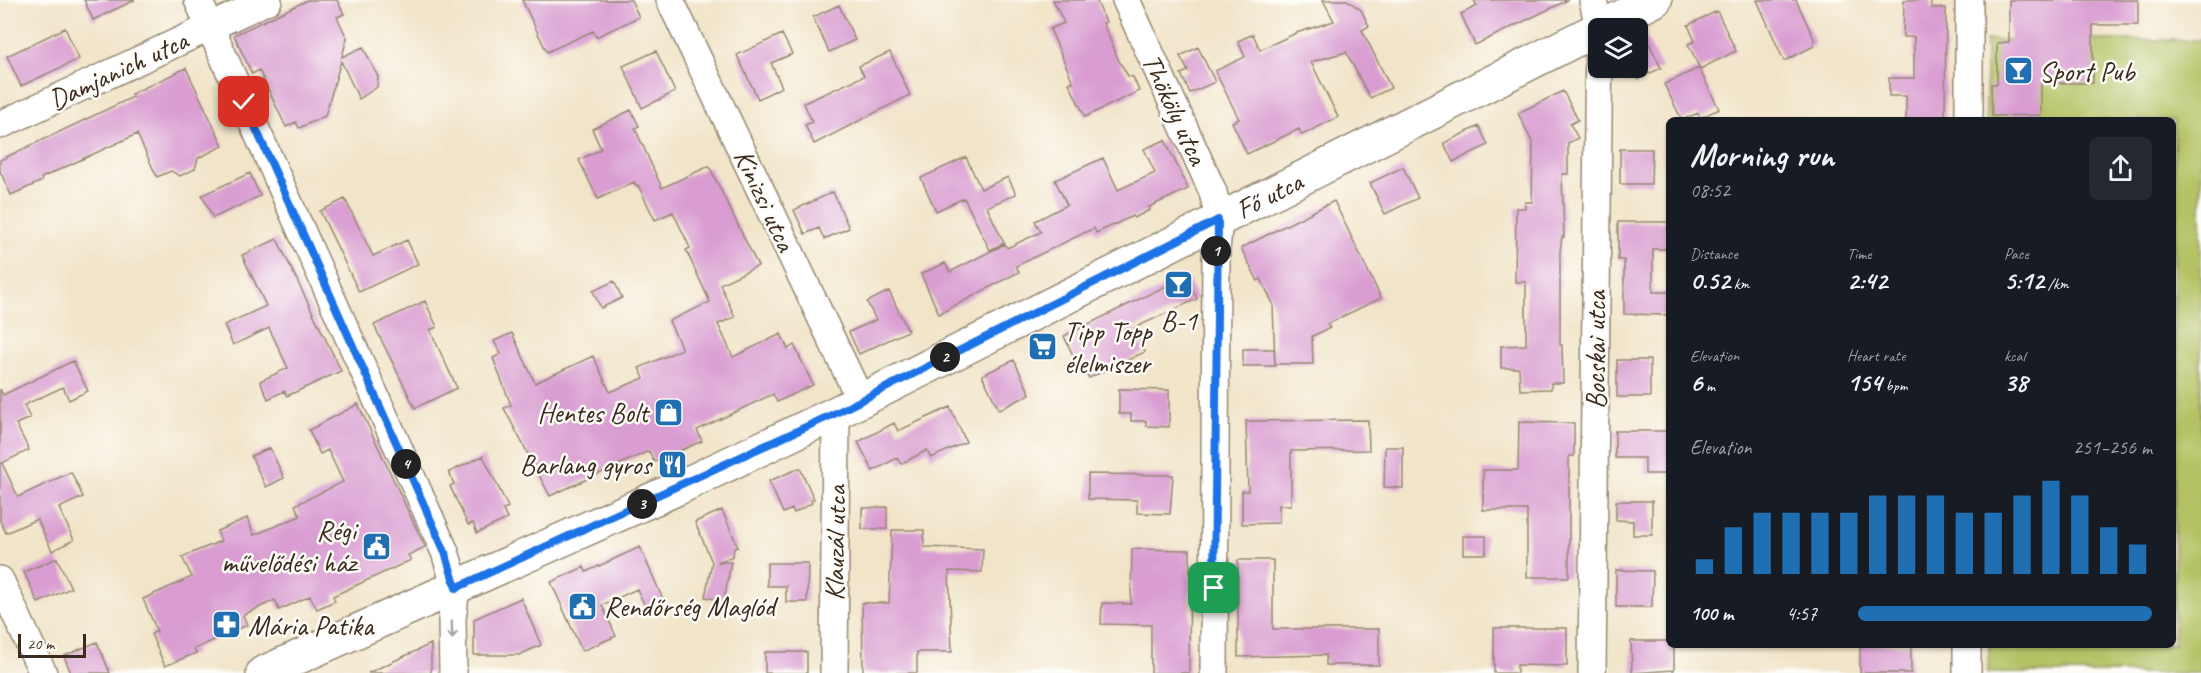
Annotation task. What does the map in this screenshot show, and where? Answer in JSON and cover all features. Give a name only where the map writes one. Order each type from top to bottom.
[{"type":"main road","name":"Fő utca","points":[[1619,18],[1655,0]]},
{"type":"main road","name":"Fő utca","points":[[263,673],[456,588],[848,406],[1588,34]]},
{"type":"street","points":[[198,0],[445,552],[456,588],[452,619],[453,673]]},
{"type":"street","name":"Damjanich utca","points":[[0,124],[268,0]]},
{"type":"street","name":"Kinizsi utca","points":[[670,0],[848,406]]},
{"type":"street","name":"Thököly utca","points":[[1126,0],[1213,192],[1218,220],[1214,673]]},
{"type":"street","name":"Bocskai utca","points":[[1593,0],[1597,18]]},
{"type":"street","points":[[1969,0],[1969,117]]},
{"type":"street","name":"Bocskai utca","points":[[1592,673],[1598,78]]},
{"type":"street","name":"Klauzál utca","points":[[834,673],[848,406]]},
{"type":"street","points":[[0,580],[43,673]]},
{"type":"street","points":[[1967,648],[1967,673]]},
{"type":"green space","points":[[1986,40],[2201,40],[2201,673],[1988,673],[1989,648],[2176,648],[2176,117],[1986,117]]},
{"type":"building","points":[[84,0],[135,0],[93,20]]},
{"type":"building","points":[[308,0],[337,0],[344,14],[337,17],[347,38],[342,57],[363,47],[378,77],[377,87],[359,99],[341,61],[325,116],[299,128],[296,122],[286,127],[259,70],[252,74],[234,35]]},
{"type":"building","points":[[522,0],[631,0],[639,17],[596,37],[593,31],[547,52]]},
{"type":"building","points":[[1053,0],[1096,0],[1119,61],[1128,76],[1133,77],[1139,91],[1085,117],[1069,83],[1073,82],[1050,29],[1064,23]]},
{"type":"building","points":[[1323,0],[1347,0],[1361,10],[1369,26],[1362,30],[1391,88],[1370,98],[1346,52],[1311,62],[1338,117],[1302,135],[1299,129],[1247,154],[1232,122],[1239,119],[1215,71],[1245,57],[1238,41],[1253,34],[1260,50],[1296,33],[1334,21]]},
{"type":"building","points":[[1474,0],[1568,0],[1475,45],[1461,14],[1477,6]]},
{"type":"building","points":[[1757,0],[1796,0],[1814,39],[1814,46],[1784,61]]},
{"type":"building","points":[[1904,0],[1931,0],[1931,8],[1946,8],[1945,117],[1906,117],[1906,96],[1889,96],[1889,78],[1914,78],[1914,37],[1903,37]]},
{"type":"building","points":[[2009,0],[2138,0],[2138,25],[2093,25],[2093,83],[2041,83],[2041,115],[1992,116],[1991,84],[1997,84],[1997,43],[2009,42]]},
{"type":"building","points":[[839,5],[855,40],[829,52],[813,17]]},
{"type":"building","points":[[1717,11],[1736,51],[1700,69],[1688,44],[1695,41],[1688,25]]},
{"type":"building","points":[[65,28],[79,59],[21,86],[7,56]]},
{"type":"building","points":[[782,34],[792,54],[771,63],[782,87],[758,99],[737,55]]},
{"type":"building","points":[[1648,41],[1661,68],[1648,74]]},
{"type":"building","points":[[1198,47],[1215,82],[1190,93],[1181,74],[1188,71],[1180,56]]},
{"type":"building","points":[[656,51],[675,92],[642,108],[623,66]]},
{"type":"building","points":[[890,52],[910,95],[814,144],[805,125],[812,122],[804,103],[864,76],[859,66]]},
{"type":"building","points":[[186,68],[223,146],[198,158],[195,169],[180,176],[171,171],[157,177],[137,134],[41,178],[42,181],[11,195],[0,171],[0,160],[133,97],[131,94]]},
{"type":"building","points":[[1699,68],[1719,109],[1702,117],[1698,113],[1689,117],[1680,117],[1664,84]]},
{"type":"building","points":[[1563,91],[1578,120],[1570,124],[1578,138],[1568,143],[1568,174],[1562,174],[1564,237],[1562,237],[1560,251],[1560,345],[1562,345],[1563,383],[1551,383],[1551,389],[1520,390],[1519,368],[1501,368],[1501,346],[1526,345],[1526,282],[1515,282],[1516,208],[1525,208],[1525,202],[1532,202],[1533,144],[1518,113]]},
{"type":"building","points":[[631,110],[639,126],[635,128],[662,188],[709,166],[758,266],[720,284],[735,317],[718,324],[733,357],[781,334],[788,349],[794,345],[813,385],[777,402],[773,394],[697,430],[702,441],[654,462],[649,451],[550,496],[504,408],[511,405],[493,358],[501,354],[494,341],[512,333],[535,383],[593,356],[610,392],[644,378],[639,368],[682,349],[669,321],[710,302],[686,250],[690,248],[673,212],[655,220],[638,185],[636,186],[634,182],[598,199],[579,160],[601,149],[592,129]]},
{"type":"building","points":[[1479,126],[1488,145],[1453,162],[1444,143]]},
{"type":"building","points":[[1165,140],[1188,189],[1149,207],[1150,210],[1134,218],[1133,216],[1096,233],[1094,228],[1016,266],[1019,272],[939,314],[921,274],[945,263],[950,272],[1005,244],[1007,248],[1041,232],[1035,221],[1067,205],[1055,180],[1103,158],[1118,190],[1155,173],[1144,149]]},
{"type":"building","points":[[1620,149],[1652,149],[1651,184],[1620,184]]},
{"type":"building","points":[[966,157],[981,189],[1008,177],[1016,194],[987,207],[1004,243],[990,250],[964,198],[936,211],[921,178]]},
{"type":"building","points":[[1403,167],[1418,198],[1385,214],[1370,183]]},
{"type":"building","points":[[250,173],[260,196],[213,218],[202,195]]},
{"type":"building","points":[[833,192],[849,228],[824,239],[819,228],[805,234],[794,210]]},
{"type":"building","points":[[345,199],[373,256],[407,240],[418,264],[359,292],[320,211]]},
{"type":"building","points":[[1334,201],[1381,298],[1327,324],[1330,328],[1312,336],[1313,364],[1275,364],[1273,304],[1261,279],[1258,281],[1241,248]]},
{"type":"building","points":[[1618,222],[1666,222],[1666,249],[1653,249],[1653,292],[1666,292],[1666,315],[1624,314],[1624,260],[1618,260]]},
{"type":"building","points":[[277,239],[341,371],[287,396],[284,391],[268,399],[260,381],[288,368],[269,328],[233,345],[224,325],[266,306],[242,255]]},
{"type":"building","points":[[1186,276],[1197,299],[1134,328],[1145,352],[1089,378],[1082,364],[1078,366],[1064,336]]},
{"type":"building","points":[[614,281],[622,298],[601,308],[593,291]]},
{"type":"building","points":[[889,291],[908,331],[859,354],[849,332],[876,320],[867,302]]},
{"type":"building","points":[[425,301],[437,327],[430,330],[457,388],[415,408],[374,325]]},
{"type":"building","points":[[1243,349],[1274,349],[1275,366],[1243,366]]},
{"type":"building","points":[[1014,360],[1030,394],[999,410],[982,375]]},
{"type":"building","points":[[1617,360],[1650,360],[1650,397],[1617,397]]},
{"type":"building","points":[[73,361],[88,391],[69,400],[63,387],[24,405],[30,418],[16,424],[29,450],[2,463],[18,497],[71,472],[83,497],[59,508],[74,540],[52,551],[37,519],[6,533],[0,521],[0,389],[3,395]]},
{"type":"building","points":[[1119,389],[1169,390],[1169,427],[1146,426],[1146,421],[1131,421],[1131,414],[1119,414]]},
{"type":"building","points":[[358,404],[425,547],[408,555],[411,560],[333,596],[335,601],[317,609],[310,596],[279,610],[275,600],[243,615],[247,625],[194,649],[196,653],[165,666],[151,634],[157,631],[143,599],[192,577],[182,557],[221,541],[217,531],[247,518],[254,535],[300,516],[295,505],[343,482],[328,450],[320,454],[309,430]]},
{"type":"building","points":[[950,407],[966,442],[931,458],[927,450],[901,464],[897,458],[873,471],[858,442],[894,423],[898,431]]},
{"type":"building","points":[[1368,420],[1369,450],[1291,451],[1291,505],[1279,505],[1279,523],[1242,524],[1242,491],[1248,491],[1246,421]]},
{"type":"building","points":[[1519,422],[1574,423],[1574,456],[1569,456],[1569,577],[1527,577],[1527,510],[1483,510],[1483,470],[1518,470]]},
{"type":"building","points":[[1615,431],[1666,431],[1666,474],[1645,474],[1645,458],[1615,458]]},
{"type":"building","points":[[1385,447],[1403,447],[1403,488],[1384,487]]},
{"type":"building","points":[[270,448],[284,478],[266,487],[251,456]]},
{"type":"building","points":[[483,456],[508,507],[503,510],[507,519],[477,533],[473,523],[468,525],[450,486],[454,484],[449,472]]},
{"type":"building","points":[[800,468],[814,499],[811,500],[812,503],[794,513],[792,509],[783,513],[769,481]]},
{"type":"building","points":[[1088,474],[1173,475],[1170,514],[1137,513],[1137,500],[1088,499]]},
{"type":"building","points":[[1616,501],[1652,501],[1652,535],[1633,535],[1633,521],[1616,520]]},
{"type":"building","points":[[887,507],[887,529],[862,529],[862,508]]},
{"type":"building","points":[[722,510],[738,547],[734,548],[733,556],[718,562],[731,562],[724,601],[705,597],[712,562],[695,522]]},
{"type":"building","points":[[892,530],[924,530],[924,547],[983,549],[982,572],[949,571],[952,652],[917,652],[917,673],[863,673],[862,603],[889,603]]},
{"type":"building","points":[[1463,536],[1486,536],[1486,554],[1463,554]]},
{"type":"building","points":[[640,547],[666,606],[648,613],[637,589],[602,605],[616,636],[582,651],[551,582],[584,567],[586,572]]},
{"type":"building","points":[[1132,549],[1190,550],[1189,673],[1151,673],[1151,625],[1101,624],[1102,603],[1131,604]]},
{"type":"building","points":[[57,558],[71,588],[38,603],[24,572]]},
{"type":"building","points":[[1238,560],[1273,560],[1273,629],[1379,629],[1379,665],[1326,665],[1326,655],[1238,657]]},
{"type":"building","points":[[767,563],[808,563],[807,602],[786,602],[786,586],[767,586]]},
{"type":"building","points":[[1616,570],[1653,571],[1652,607],[1616,607]]},
{"type":"building","points":[[521,598],[541,645],[519,655],[474,655],[474,619]]},
{"type":"building","points":[[1494,628],[1567,628],[1567,666],[1517,665],[1517,673],[1494,673]]},
{"type":"building","points":[[1631,641],[1666,641],[1666,648],[1674,648],[1674,670],[1632,673]]},
{"type":"building","points":[[97,642],[110,673],[71,673],[64,656]]},
{"type":"building","points":[[431,644],[431,673],[368,673]]},
{"type":"building","points":[[1860,648],[1911,648],[1911,673],[1860,673]]},
{"type":"building","points":[[765,652],[807,652],[807,673],[765,673]]},
{"type":"place","name":"Sport Pub","points":[[2018,71]]},
{"type":"place","name":"B-1","points":[[1179,285]]},
{"type":"place","name":"Tipp Topp élelmiszer","points":[[1043,347]]},
{"type":"place","name":"Hentes Bolt","points":[[669,412]]},
{"type":"place","name":"Barlang gyros","points":[[672,464]]},
{"type":"place","name":"Régi művelődési ház","points":[[377,546]]},
{"type":"place","name":"Rendőrség Maglód","points":[[583,606]]},
{"type":"place","name":"Mária Patika","points":[[227,625]]},
{"type":"route","points":[[244,102],[445,552],[456,588],[678,488],[836,413],[1218,220],[1214,588]]}]
